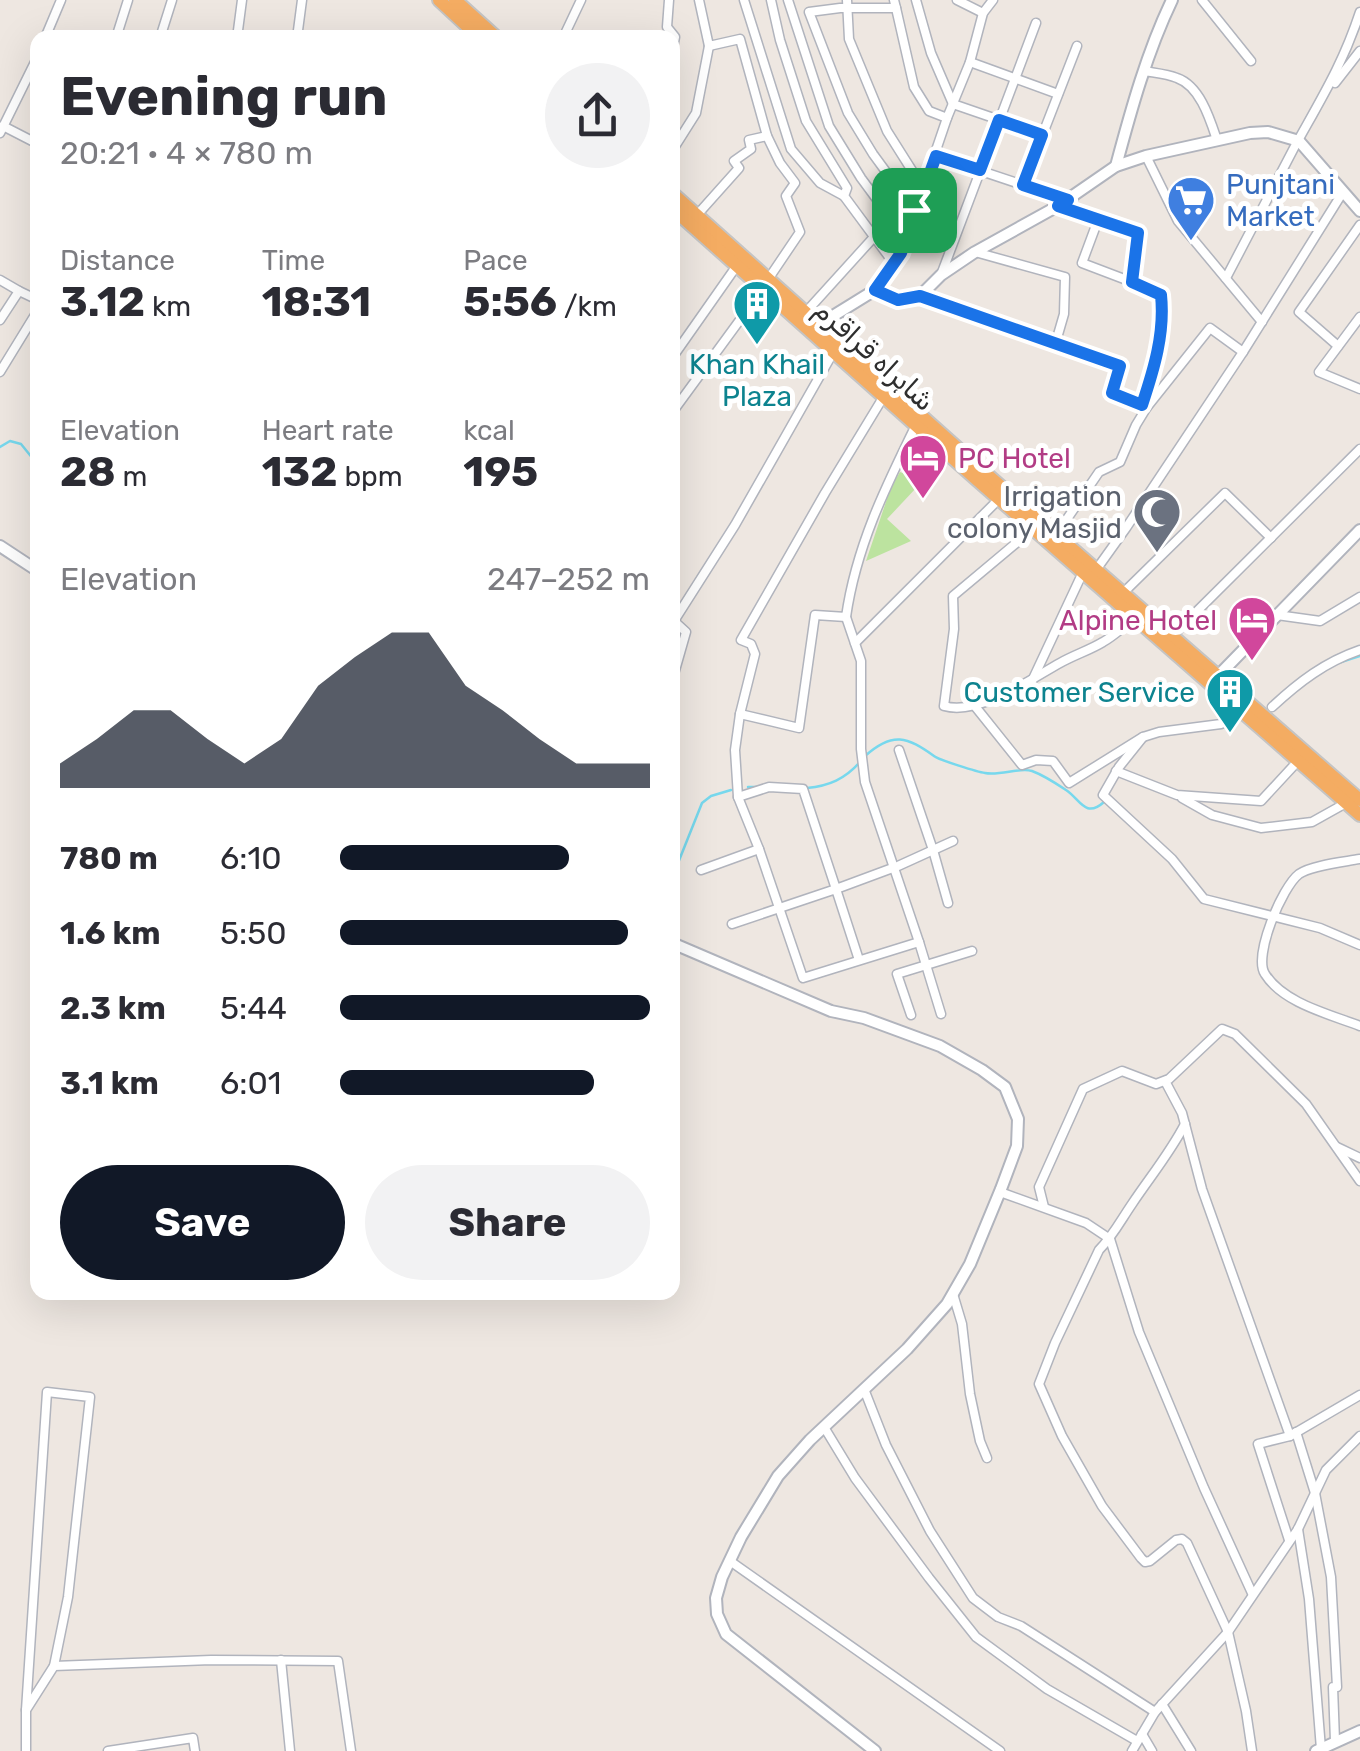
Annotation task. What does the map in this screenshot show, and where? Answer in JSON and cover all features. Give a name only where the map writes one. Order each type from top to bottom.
[{"type":"highway","points":[[439,0],[471,30]]},
{"type":"highway","points":[[454,0],[488,30]]},
{"type":"highway","name":"شاہراہ قراقرم","points":[[680,200],[916,426],[1034,529],[1172,636],[1218,677],[1298,761],[1353,802]]},
{"type":"highway","name":"شاہراہ قراقرم","points":[[680,215],[738,264],[820,324],[1056,535],[1134,618],[1353,802],[1360,815]]},
{"type":"street","points":[[48,30],[61,0]]},
{"type":"street","points":[[119,30],[128,0]]},
{"type":"street","points":[[163,30],[172,0]]},
{"type":"street","points":[[238,30],[242,0]]},
{"type":"street","points":[[298,30],[302,0]]},
{"type":"street","points":[[566,30],[581,0]]},
{"type":"street","points":[[669,0],[669,30]]},
{"type":"street","points":[[680,138],[696,113],[709,46],[699,0]]},
{"type":"street","points":[[744,0],[791,148],[820,183],[844,196],[895,265]]},
{"type":"street","points":[[771,0],[806,122],[847,188],[844,196]]},
{"type":"street","points":[[788,0],[829,126],[906,239]]},
{"type":"street","points":[[916,0],[953,104],[1042,135]]},
{"type":"street","points":[[957,0],[983,13]]},
{"type":"street","points":[[820,324],[875,290],[895,265],[970,62],[983,13],[994,0]]},
{"type":"street","points":[[1116,166],[1159,26],[1172,0]]},
{"type":"street","points":[[1202,0],[1251,61]]},
{"type":"street","points":[[914,210],[848,113],[809,12],[847,4],[895,4],[914,87],[930,110],[947,118]]},
{"type":"street","points":[[847,4],[849,39],[887,131],[923,188]]},
{"type":"street","points":[[1226,278],[1326,94],[1360,12]]},
{"type":"street","points":[[941,276],[1036,23]]},
{"type":"street","points":[[680,401],[760,278],[800,232],[786,196],[795,182],[767,136],[740,39],[709,46]]},
{"type":"street","points":[[1023,185],[1077,46]]},
{"type":"street","points":[[1326,94],[1360,51]]},
{"type":"street","points":[[970,62],[1058,94]]},
{"type":"street","points":[[1144,71],[1182,79],[1197,95],[1217,140]]},
{"type":"street","points":[[30,72],[2,130],[30,141]]},
{"type":"street","points":[[920,296],[975,252],[1063,203],[1116,166],[1217,140],[1259,132],[1298,141],[1359,209]]},
{"type":"street","points":[[697,214],[739,168],[734,161],[751,149],[749,140],[767,136]]},
{"type":"street","points":[[936,156],[1023,185],[1098,220],[1138,233],[1132,282]]},
{"type":"street","points":[[1146,156],[1178,221],[1262,322]]},
{"type":"street","points":[[1032,681],[1089,571],[1126,528],[1343,192]]},
{"type":"street","points":[[1056,535],[1099,472],[1120,462],[1145,406],[1163,313],[1161,295],[1082,264],[1098,220]]},
{"type":"street","points":[[1338,346],[1299,312],[1360,225]]},
{"type":"street","points":[[806,312],[874,237]]},
{"type":"street","points":[[975,252],[1065,277],[1064,314],[1055,346]]},
{"type":"street","points":[[680,347],[738,264]]},
{"type":"street","points":[[0,280],[30,296]]},
{"type":"street","points":[[875,290],[898,300],[920,296],[1120,366],[1112,393],[1145,406]]},
{"type":"street","points":[[0,320],[20,291]]},
{"type":"street","points":[[1360,317],[1319,372],[1360,388]]},
{"type":"street","points":[[0,372],[30,323]]},
{"type":"street","points":[[1145,406],[1210,328],[1243,352]]},
{"type":"street","points":[[680,610],[736,525],[834,351]]},
{"type":"street","points":[[884,396],[741,640],[751,644],[754,654],[740,714],[735,766],[738,797],[804,978],[919,942]]},
{"type":"street","points":[[916,426],[876,507],[855,571],[846,616],[861,661],[861,752],[870,798],[941,1014]]},
{"type":"street","points":[[1172,636],[1360,450]]},
{"type":"street","points":[[1122,594],[1225,493],[1271,538]]},
{"type":"street","points":[[855,643],[1000,499]]},
{"type":"street","points":[[1034,529],[952,596],[954,629],[944,706],[955,709],[974,705],[1021,688],[1104,642],[1134,618]]},
{"type":"street","points":[[1218,677],[1360,530]]},
{"type":"street","points":[[0,546],[30,566]]},
{"type":"street","points":[[1277,616],[1320,621],[1360,597]]},
{"type":"street","points":[[740,714],[798,728],[815,615],[846,616]]},
{"type":"street","points":[[1272,707],[1303,679],[1338,657],[1360,650]]},
{"type":"street","points":[[974,705],[1022,764],[1053,761],[1069,783],[1143,737],[1254,717]]},
{"type":"street","points":[[1143,737],[1102,795],[1172,859],[1204,899],[1320,928],[1360,945]]},
{"type":"street","points":[[899,750],[948,903]]},
{"type":"street","points":[[1177,796],[1260,801],[1298,761]]},
{"type":"street","points":[[1116,771],[1212,815],[1261,828],[1312,822],[1353,802]]},
{"type":"street","points":[[738,797],[769,788],[804,789],[859,960]]},
{"type":"street","points":[[732,924],[894,868],[953,841]]},
{"type":"street","points":[[701,870],[759,849]]},
{"type":"street","points":[[1360,860],[1296,876],[1282,897],[1262,950],[1263,971],[1288,996],[1360,1026]]},
{"type":"street","points":[[680,946],[831,1011],[864,1018],[940,1046],[1005,1087],[1018,1118],[1017,1146],[1000,1192],[970,1264],[947,1304],[907,1349],[778,1476],[741,1537],[716,1598],[717,1614],[726,1634],[875,1751]]},
{"type":"street","points":[[911,1015],[897,974],[972,951]]},
{"type":"street","points":[[1044,1207],[1039,1187],[1083,1089],[1122,1071],[1156,1084],[1166,1081],[1222,1029],[1236,1034],[1306,1104],[1360,1181]]},
{"type":"street","points":[[1166,1081],[1182,1113],[1202,1189],[1314,1493],[1331,1576],[1336,1741]]},
{"type":"street","points":[[1185,1124],[1173,1147],[1099,1250],[1039,1384],[1062,1436],[1102,1506],[1140,1558],[1146,1562],[1176,1540],[1186,1543],[1228,1632],[1252,1751]]},
{"type":"street","points":[[1336,1146],[1360,1158]]},
{"type":"street","points":[[1000,1192],[1086,1223],[1110,1239],[1139,1332],[1252,1593]]},
{"type":"street","points":[[953,1294],[962,1324],[970,1394],[987,1458]]},
{"type":"street","points":[[864,1388],[886,1445],[930,1531],[972,1598],[1155,1712]]},
{"type":"street","points":[[26,1710],[54,1666],[68,1597],[90,1397],[48,1392],[26,1710],[26,1751]]},
{"type":"street","points":[[1290,1541],[1258,1444],[1293,1434],[1360,1395]]},
{"type":"street","points":[[824,1427],[855,1478],[976,1637],[1047,1690],[1139,1737],[1152,1751]]},
{"type":"street","points":[[1132,1751],[1155,1712],[1228,1632],[1298,1529],[1326,1470],[1360,1436]]},
{"type":"street","points":[[1298,1529],[1309,1598],[1318,1750],[1360,1731]]},
{"type":"street","points":[[730,1561],[1000,1751]]},
{"type":"street","points":[[281,1660],[290,1751]]},
{"type":"street","points":[[54,1666],[338,1660],[352,1751]]},
{"type":"street","points":[[1162,1704],[1191,1751]]},
{"type":"street","points":[[108,1751],[193,1738],[195,1751]]},
{"type":"green space","points":[[900,472],[919,479],[917,487],[887,519],[911,541],[866,561],[891,487]]},
{"type":"waterway","points":[[0,447],[10,441],[21,444],[30,455]]},
{"type":"waterway","points":[[1338,663],[1360,656]]},
{"type":"waterway","points":[[1192,731],[1228,727],[1239,721]]},
{"type":"waterway","points":[[865,756],[892,740],[908,741],[943,760],[981,772],[1032,771],[1066,790],[1087,808],[1104,802]]},
{"type":"waterway","points":[[807,788],[836,781],[860,762]]},
{"type":"waterway","points":[[748,787],[759,787]]},
{"type":"waterway","points":[[680,858],[702,803],[731,790]]},
{"type":"place","name":"Punjtani Market","points":[[1191,242]]},
{"type":"place","name":"Khan Khail Plaza","points":[[757,346]]},
{"type":"place","name":"PC Hotel","points":[[923,500]]},
{"type":"place","name":"Irrigation colony Masjid","points":[[1157,554]]},
{"type":"place","name":"Alpine Hotel","points":[[1252,662]]},
{"type":"place","name":"Customer Service","points":[[1230,734]]},
{"type":"route","points":[[999,120],[1042,135],[1023,185],[1068,200],[1058,206],[1138,233],[1132,282],[1161,295],[1163,313],[1156,362],[1142,405],[1112,393],[1120,366],[920,296],[898,300],[875,290],[901,253],[914,210],[936,156],[980,170],[999,120]]}]
